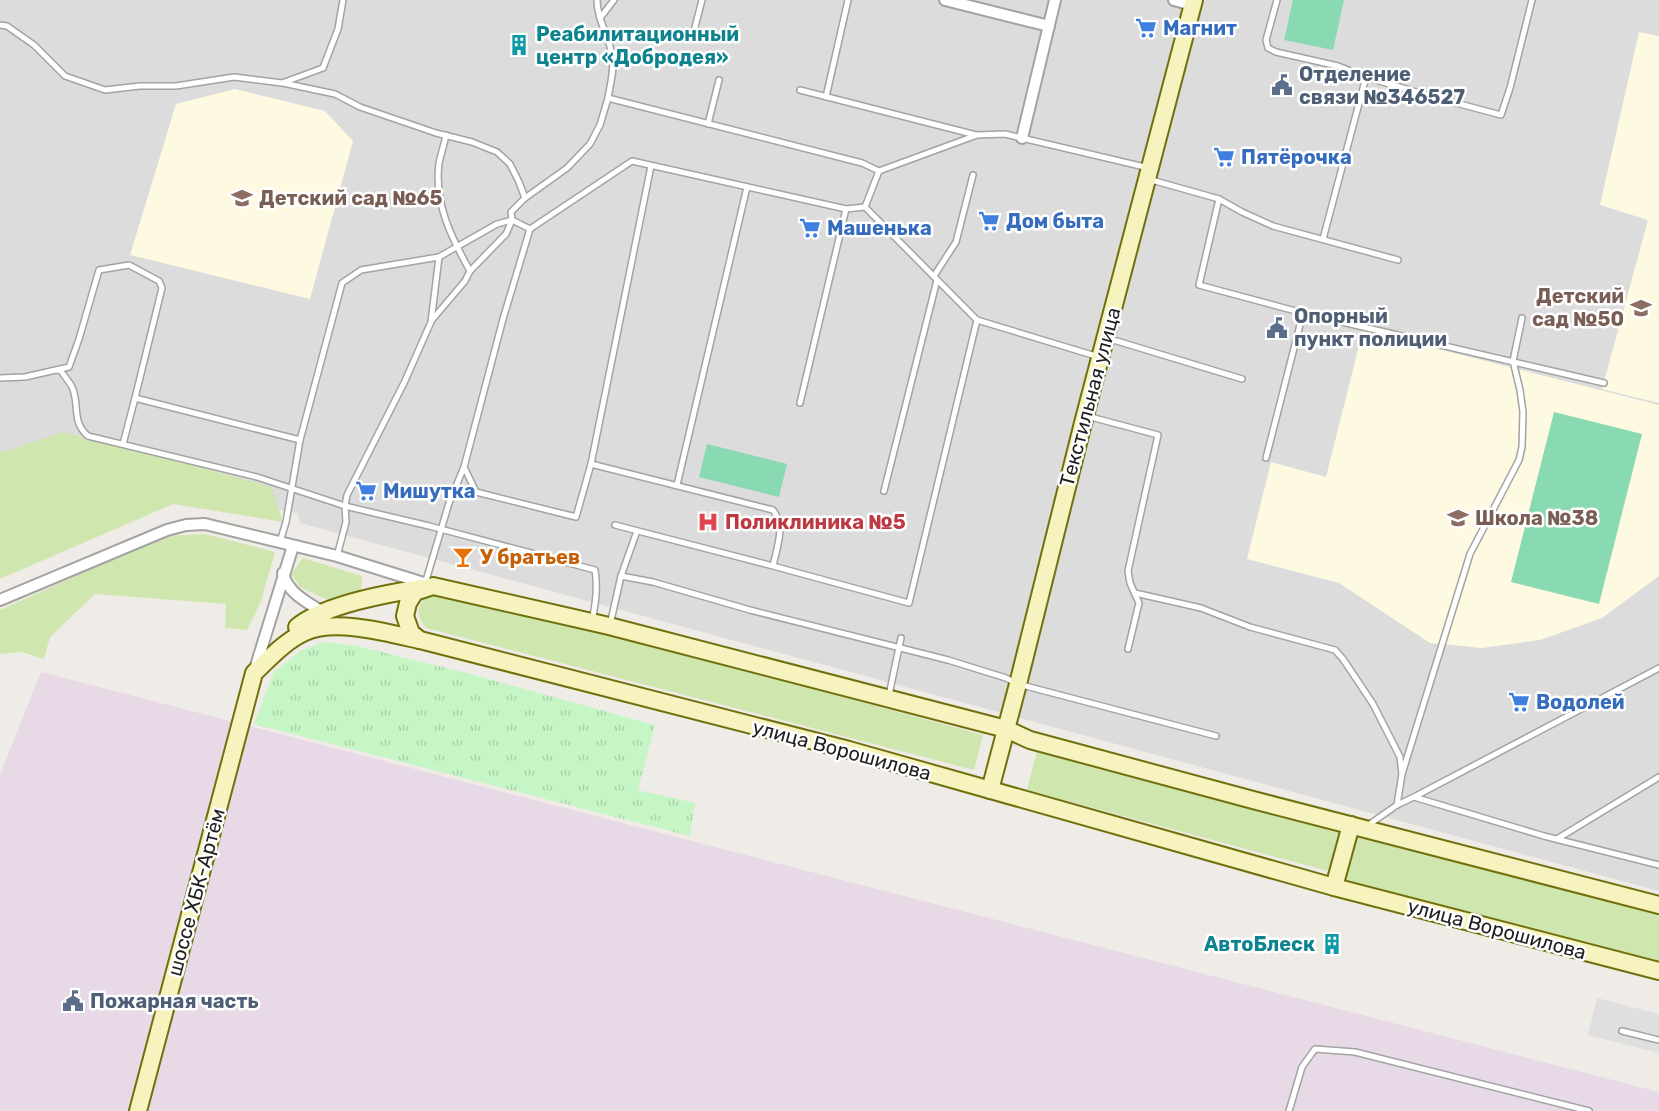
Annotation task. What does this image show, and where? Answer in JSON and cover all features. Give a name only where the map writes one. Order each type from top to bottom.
[{"type":"main road","name":"Текстильная улица","points":[[990,790],[1193,2]]},
{"type":"main road","points":[[420,640],[411,633],[405,616],[408,603],[415,592],[429,585]]},
{"type":"main road","points":[[254,673],[280,648],[347,604],[429,585],[609,626],[888,698],[1006,729],[1030,740],[1252,800],[1659,905]]},
{"type":"main road","points":[[327,619],[420,640]]},
{"type":"main road","name":"улица Ворошилова","points":[[420,640],[849,750],[1334,887],[1659,971]]},
{"type":"main road","name":"шоссе ХБК-Артём","points":[[138,1111],[254,673]]},
{"type":"main road","points":[[1334,887],[1358,826]]},
{"type":"street","points":[[945,0],[1049,26]]},
{"type":"street","points":[[1022,138],[1055,0]]},
{"type":"street","name":"Текстильная улица","points":[[1174,0],[1193,2]]},
{"type":"street","points":[[0,600],[167,530],[186,525],[205,524],[337,556],[429,585]]},
{"type":"street","points":[[254,673],[293,546]]},
{"type":"street","points":[[283,573],[292,592],[327,619]]},
{"type":"lane","points":[[282,83],[323,68],[338,29],[343,0]]},
{"type":"lane","points":[[337,556],[346,522],[347,495],[404,383],[431,322],[465,281],[470,271],[506,234],[512,220],[511,212],[525,198],[567,168],[590,144],[600,125],[608,99],[613,56],[600,18],[597,0]]},
{"type":"lane","points":[[600,18],[614,0]]},
{"type":"lane","points":[[693,35],[702,0]]},
{"type":"lane","points":[[826,97],[848,0]]},
{"type":"lane","points":[[1277,0],[1266,40],[1268,48],[1276,52],[1338,66],[1366,77],[1501,115],[1532,0]]},
{"type":"lane","points":[[0,25],[6,26],[34,45],[65,76],[105,90],[140,86],[176,86],[234,77],[282,83],[335,94],[360,107],[497,152],[510,164],[525,198]]},
{"type":"lane","points":[[1323,239],[1366,77]]},
{"type":"lane","points":[[708,124],[719,80]]},
{"type":"lane","points":[[800,90],[977,135],[1005,134],[1022,138],[1149,174],[1219,199],[1273,226],[1398,260]]},
{"type":"lane","points":[[608,99],[861,162],[879,171],[977,135]]},
{"type":"lane","points":[[446,135],[439,164],[439,195],[447,226],[470,271]]},
{"type":"lane","points":[[429,585],[449,502],[464,467],[502,319],[530,229],[632,161],[846,209],[865,207]]},
{"type":"lane","points":[[464,467],[476,492],[576,517],[591,464],[651,166]]},
{"type":"lane","points":[[865,207],[879,171]]},
{"type":"lane","points":[[884,491],[935,278],[956,242],[973,175]]},
{"type":"lane","points":[[677,485],[747,187]]},
{"type":"lane","points":[[1219,199],[1199,285],[1303,313],[1604,383]]},
{"type":"lane","points":[[865,207],[977,320],[1100,357]]},
{"type":"lane","points":[[800,404],[846,209]]},
{"type":"lane","points":[[280,542],[286,522],[300,440],[342,283],[361,270],[439,257],[497,224],[512,220],[530,229]]},
{"type":"lane","points":[[431,322],[439,257]]},
{"type":"lane","points":[[0,378],[25,377],[69,367],[99,270],[129,265],[159,280],[162,288],[123,444]]},
{"type":"lane","points":[[1266,458],[1303,313]]},
{"type":"lane","points":[[1397,805],[1402,774],[1470,554],[1519,460],[1522,447],[1523,412],[1513,362],[1522,318]]},
{"type":"lane","points":[[615,525],[772,566],[909,606],[977,320]]},
{"type":"lane","points":[[1105,338],[1242,379]]},
{"type":"lane","points":[[57,370],[61,370],[72,387],[77,419],[81,430],[88,436],[257,477],[345,506],[595,570],[596,605],[591,622]]},
{"type":"lane","points":[[135,398],[300,440]]},
{"type":"lane","points":[[1085,415],[1158,435],[1128,571],[1130,583],[1139,603],[1128,649]]},
{"type":"lane","points":[[591,464],[773,510],[778,517],[780,530],[772,566]]},
{"type":"lane","points":[[609,626],[621,576],[637,531]]},
{"type":"lane","points":[[621,576],[652,582],[750,610],[899,647],[1006,678],[1018,684],[1215,736]]},
{"type":"lane","points":[[1136,593],[1201,608],[1250,627],[1335,650],[1373,704],[1400,757],[1402,774]]},
{"type":"lane","points":[[888,698],[901,638]]},
{"type":"lane","points":[[1358,826],[1659,668]]},
{"type":"lane","points":[[1557,839],[1659,777]]},
{"type":"lane","points":[[1414,797],[1557,839],[1659,865]]},
{"type":"lane","points":[[1622,1031],[1659,1040]]},
{"type":"lane","points":[[1289,1111],[1302,1067],[1315,1049],[1354,1052],[1589,1111]]},
{"type":"shaded area","points":[[0,0],[1659,0],[1659,891],[300,523],[297,513],[172,490],[0,562]]},
{"type":"shaded area","points":[[1639,32],[1659,36],[1659,403],[1602,389],[1648,220],[1600,205]]},
{"type":"shaded area","name":"Детский сад №65","points":[[235,89],[325,111],[353,141],[310,299],[130,255],[176,104]]},
{"type":"shaded area","name":"Школа №38","points":[[1363,330],[1659,405],[1659,576],[1602,618],[1540,640],[1482,648],[1430,643],[1339,583],[1247,559],[1271,462],[1326,477]]},
{"type":"shaded area","points":[[41,672],[1659,1092],[1659,1111],[0,1111],[0,775]]},
{"type":"shaded area","points":[[1597,998],[1659,1014],[1659,1053],[1588,1035]]},
{"type":"green space","points":[[1293,0],[1344,0],[1333,50],[1284,40]]},
{"type":"green space","points":[[1554,412],[1642,434],[1599,604],[1511,582]]},
{"type":"green space","points":[[62,432],[271,487],[283,522],[173,504],[0,579],[0,451],[7,451]]},
{"type":"green space","points":[[707,444],[787,464],[779,497],[699,477]]},
{"type":"green space","points":[[205,534],[275,552],[261,601],[247,630],[225,628],[226,604],[95,594],[50,637],[44,659],[22,652],[0,654],[0,610],[165,536]]},
{"type":"green space","points":[[303,558],[362,576],[361,593],[328,600],[300,587],[291,574]]},
{"type":"green space","points":[[450,591],[983,735],[974,770],[426,628],[420,619],[419,611],[423,600],[427,595]]},
{"type":"green space","points":[[324,642],[357,646],[463,672],[655,725],[638,790],[695,803],[690,836],[254,724],[274,672],[300,651]]},
{"type":"green space","points":[[1037,751],[1339,831],[1328,871],[1027,790]]},
{"type":"green space","points":[[1351,825],[1659,905],[1659,971],[1334,887]]},
{"type":"place","name":"Магнит","points":[[1146,28]]},
{"type":"place","name":"Реабилитационный центр «Добродея»","points":[[519,45]]},
{"type":"place","name":"Отделение связи №346527","points":[[1282,85]]},
{"type":"place","name":"Пятёрочка","points":[[1224,157]]},
{"type":"place","name":"Детский сад №65","points":[[242,198]]},
{"type":"place","name":"Дом быта","points":[[989,221]]},
{"type":"place","name":"Машенька","points":[[810,228]]},
{"type":"place","name":"Детский сад №50","points":[[1641,308]]},
{"type":"place","name":"Опорный пункт полиции","points":[[1277,328]]},
{"type":"place","name":"Мишутка","points":[[366,491]]},
{"type":"place","name":"Школа №38","points":[[1458,518]]},
{"type":"place","name":"Поликлиника №5","points":[[708,522]]},
{"type":"place","name":"У братьев","points":[[463,557]]},
{"type":"place","name":"Водолей","points":[[1519,702]]},
{"type":"place","name":"АвтоБлеск","points":[[1332,944]]},
{"type":"place","name":"Пожарная часть","points":[[73,1001]]}]
